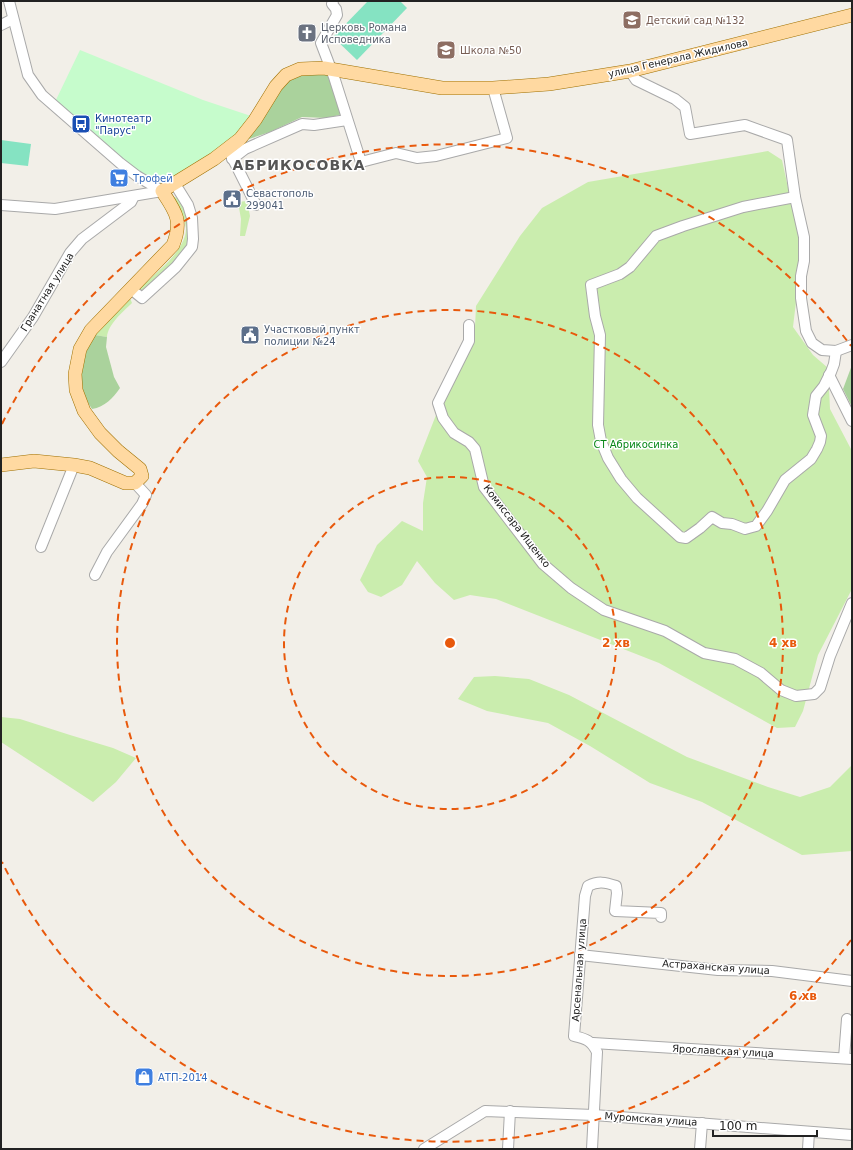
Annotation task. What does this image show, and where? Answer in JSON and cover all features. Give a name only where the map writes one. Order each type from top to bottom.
[{"type":"main road","name":"улица Генерала Жидилова","points":[[162,191],[230,154],[255,120],[276,86],[286,75],[300,68],[330,68],[442,88],[493,88],[549,84],[630,71],[852,15]]},
{"type":"main road","points":[[1,465],[34,461],[74,465],[90,468],[125,483],[139,480],[140,469],[118,451],[96,427],[84,411],[76,390],[75,374],[80,349],[91,330],[173,244],[178,233],[178,222],[172,207],[162,191]]},
{"type":"street","points":[[9,1],[28,75],[42,95],[120,163],[137,176],[162,191]]},
{"type":"street","points":[[334,1],[332,4],[336,9],[337,16],[321,42],[361,162],[396,153],[417,158],[436,156],[508,138],[493,88]]},
{"type":"street","points":[[1,25],[13,19]]},
{"type":"street","points":[[630,71],[636,80],[675,99],[685,107],[690,134],[745,124],[786,140],[795,197],[804,237],[804,261],[800,276],[801,298],[806,331],[812,343],[822,350],[836,351],[852,345]]},
{"type":"street","points":[[256,205],[230,154],[302,124],[314,125],[347,120]]},
{"type":"street","points":[[131,289],[142,298],[176,267],[192,247],[192,218],[188,205],[175,184]]},
{"type":"street","points":[[1,205],[55,209],[162,191]]},
{"type":"street","name":"Гранатная улица","points":[[1,362],[33,317],[70,253],[82,240],[131,202],[134,196]]},
{"type":"street","points":[[795,197],[743,207],[656,236],[630,266],[620,274],[591,285],[595,316],[600,334],[598,426],[601,441],[608,458],[621,479],[636,498],[680,537],[686,538],[712,517],[722,523],[732,524],[745,529],[756,526],[767,511],[785,480],[811,459],[820,442],[821,436],[814,415],[816,396],[830,375],[834,364],[836,351]]},
{"type":"street","name":"Комиссара Ищенко","points":[[469,325],[469,341],[438,403],[443,418],[454,433],[469,442],[475,449],[484,487],[543,564],[571,588],[604,610],[665,631],[704,653],[735,659],[761,673],[781,690],[796,696],[814,694],[820,688],[830,656],[852,603]]},
{"type":"street","points":[[830,375],[852,420]]},
{"type":"street","points":[[41,547],[74,465]]},
{"type":"street","points":[[95,575],[111,546],[142,504],[146,494],[139,480]]},
{"type":"street","name":"Арсенальная улица","points":[[593,1043],[586,1039],[574,1036],[585,896],[588,886],[596,882],[616,886],[617,893],[615,911],[661,913],[660,917]]},
{"type":"street","name":"Астраханская улица","points":[[580,955],[718,970],[772,971],[852,981]]},
{"type":"street","points":[[848,1019],[848,1058]]},
{"type":"street","points":[[592,1149],[597,1052],[593,1043]]},
{"type":"street","name":"Ярославская улица","points":[[593,1043],[848,1058]]},
{"type":"street","name":"Муромская улица","points":[[424,1149],[485,1111],[594,1115],[852,1135]]},
{"type":"street","points":[[508,1149],[510,1112]]},
{"type":"street","points":[[700,1149],[702,1123]]},
{"type":"street","points":[[808,1149],[809,1132]]},
{"type":"green space","points":[[368,1],[400,1],[407,8],[357,60],[333,37]]},
{"type":"green space","points":[[80,50],[203,100],[251,116],[237,133],[211,154],[165,182],[158,183],[149,181],[92,134],[86,125],[76,117],[54,104]]},
{"type":"green space","points":[[309,70],[331,76],[343,114],[327,118],[302,117],[270,132],[249,139],[247,135],[281,83]]},
{"type":"green space","points":[[1,140],[31,144],[28,166],[1,163]]},
{"type":"green space","name":"СТ Абрикосинка","points":[[768,151],[782,160],[802,252],[793,327],[813,355],[828,368],[830,409],[852,451],[852,589],[818,655],[803,711],[795,727],[777,728],[659,663],[496,599],[470,595],[454,600],[435,583],[417,561],[402,585],[381,597],[368,592],[360,580],[377,545],[402,521],[423,531],[423,503],[427,477],[418,461],[456,364],[475,327],[476,306],[520,236],[542,208],[588,182]]},
{"type":"green space","points":[[172,197],[180,198],[188,212],[188,248],[143,293],[140,289],[144,283],[173,257],[185,235],[186,228],[184,220]]},
{"type":"green space","points":[[247,201],[250,216],[245,236],[240,236],[241,219],[238,202]]},
{"type":"green space","points":[[130,298],[132,303],[120,314],[110,327],[107,337],[95,335]]},
{"type":"green space","points":[[95,335],[107,337],[106,347],[114,377],[120,388],[108,402],[92,409],[82,386],[81,373],[84,358]]},
{"type":"green space","points":[[852,365],[852,407],[843,389]]},
{"type":"green space","points":[[495,676],[529,679],[569,695],[687,757],[768,787],[800,797],[830,787],[852,765],[852,851],[802,855],[702,802],[650,783],[590,746],[548,723],[487,711],[458,699],[474,677]]},
{"type":"green space","points":[[1,717],[20,719],[113,748],[136,758],[116,782],[93,802],[1,742]]},
{"type":"place","name":"Детский сад №132","points":[[632,20]]},
{"type":"place","name":"Церковь Романа Исповедника","points":[[307,33]]},
{"type":"place","name":"Школа №50","points":[[446,50]]},
{"type":"place","name":"Кинотеатр \"Парус\"","points":[[81,124]]},
{"type":"place","name":"Трофей","points":[[119,178]]},
{"type":"place","name":"Севастополь 299041","points":[[232,199]]},
{"type":"place","name":"Участковый пункт полиции №24","points":[[250,335]]},
{"type":"place","name":"АТП-2014","points":[[144,1077]]},
{"type":"district","name":"АБРИКОСОВКА","points":[[299,165]]}]
